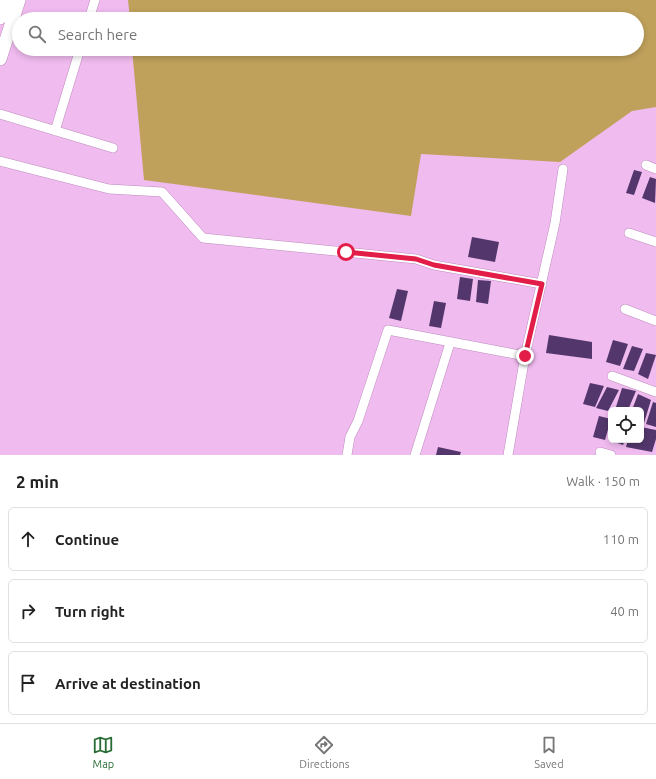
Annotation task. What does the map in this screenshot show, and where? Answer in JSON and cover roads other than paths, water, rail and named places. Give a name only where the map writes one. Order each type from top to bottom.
[{"type":"street","points":[[0,59],[6,0]]},
{"type":"street","points":[[4,19],[19,0]]},
{"type":"street","points":[[91,12],[95,0]]},
{"type":"street","points":[[55,131],[78,56]]},
{"type":"street","points":[[0,114],[113,148]]},
{"type":"street","points":[[0,161],[109,189],[162,192],[203,238],[416,259],[434,265],[542,284]]},
{"type":"street","points":[[646,165],[656,169]]},
{"type":"street","points":[[508,455],[525,356],[555,223],[563,169]]},
{"type":"street","points":[[629,233],[656,242]]},
{"type":"street","points":[[625,309],[656,321]]},
{"type":"street","points":[[347,455],[350,437],[358,421],[388,330],[450,343],[525,356]]},
{"type":"street","points":[[415,455],[450,343]]},
{"type":"street","points":[[612,376],[656,392]]},
{"type":"street","points":[[600,452],[610,455]]}]
